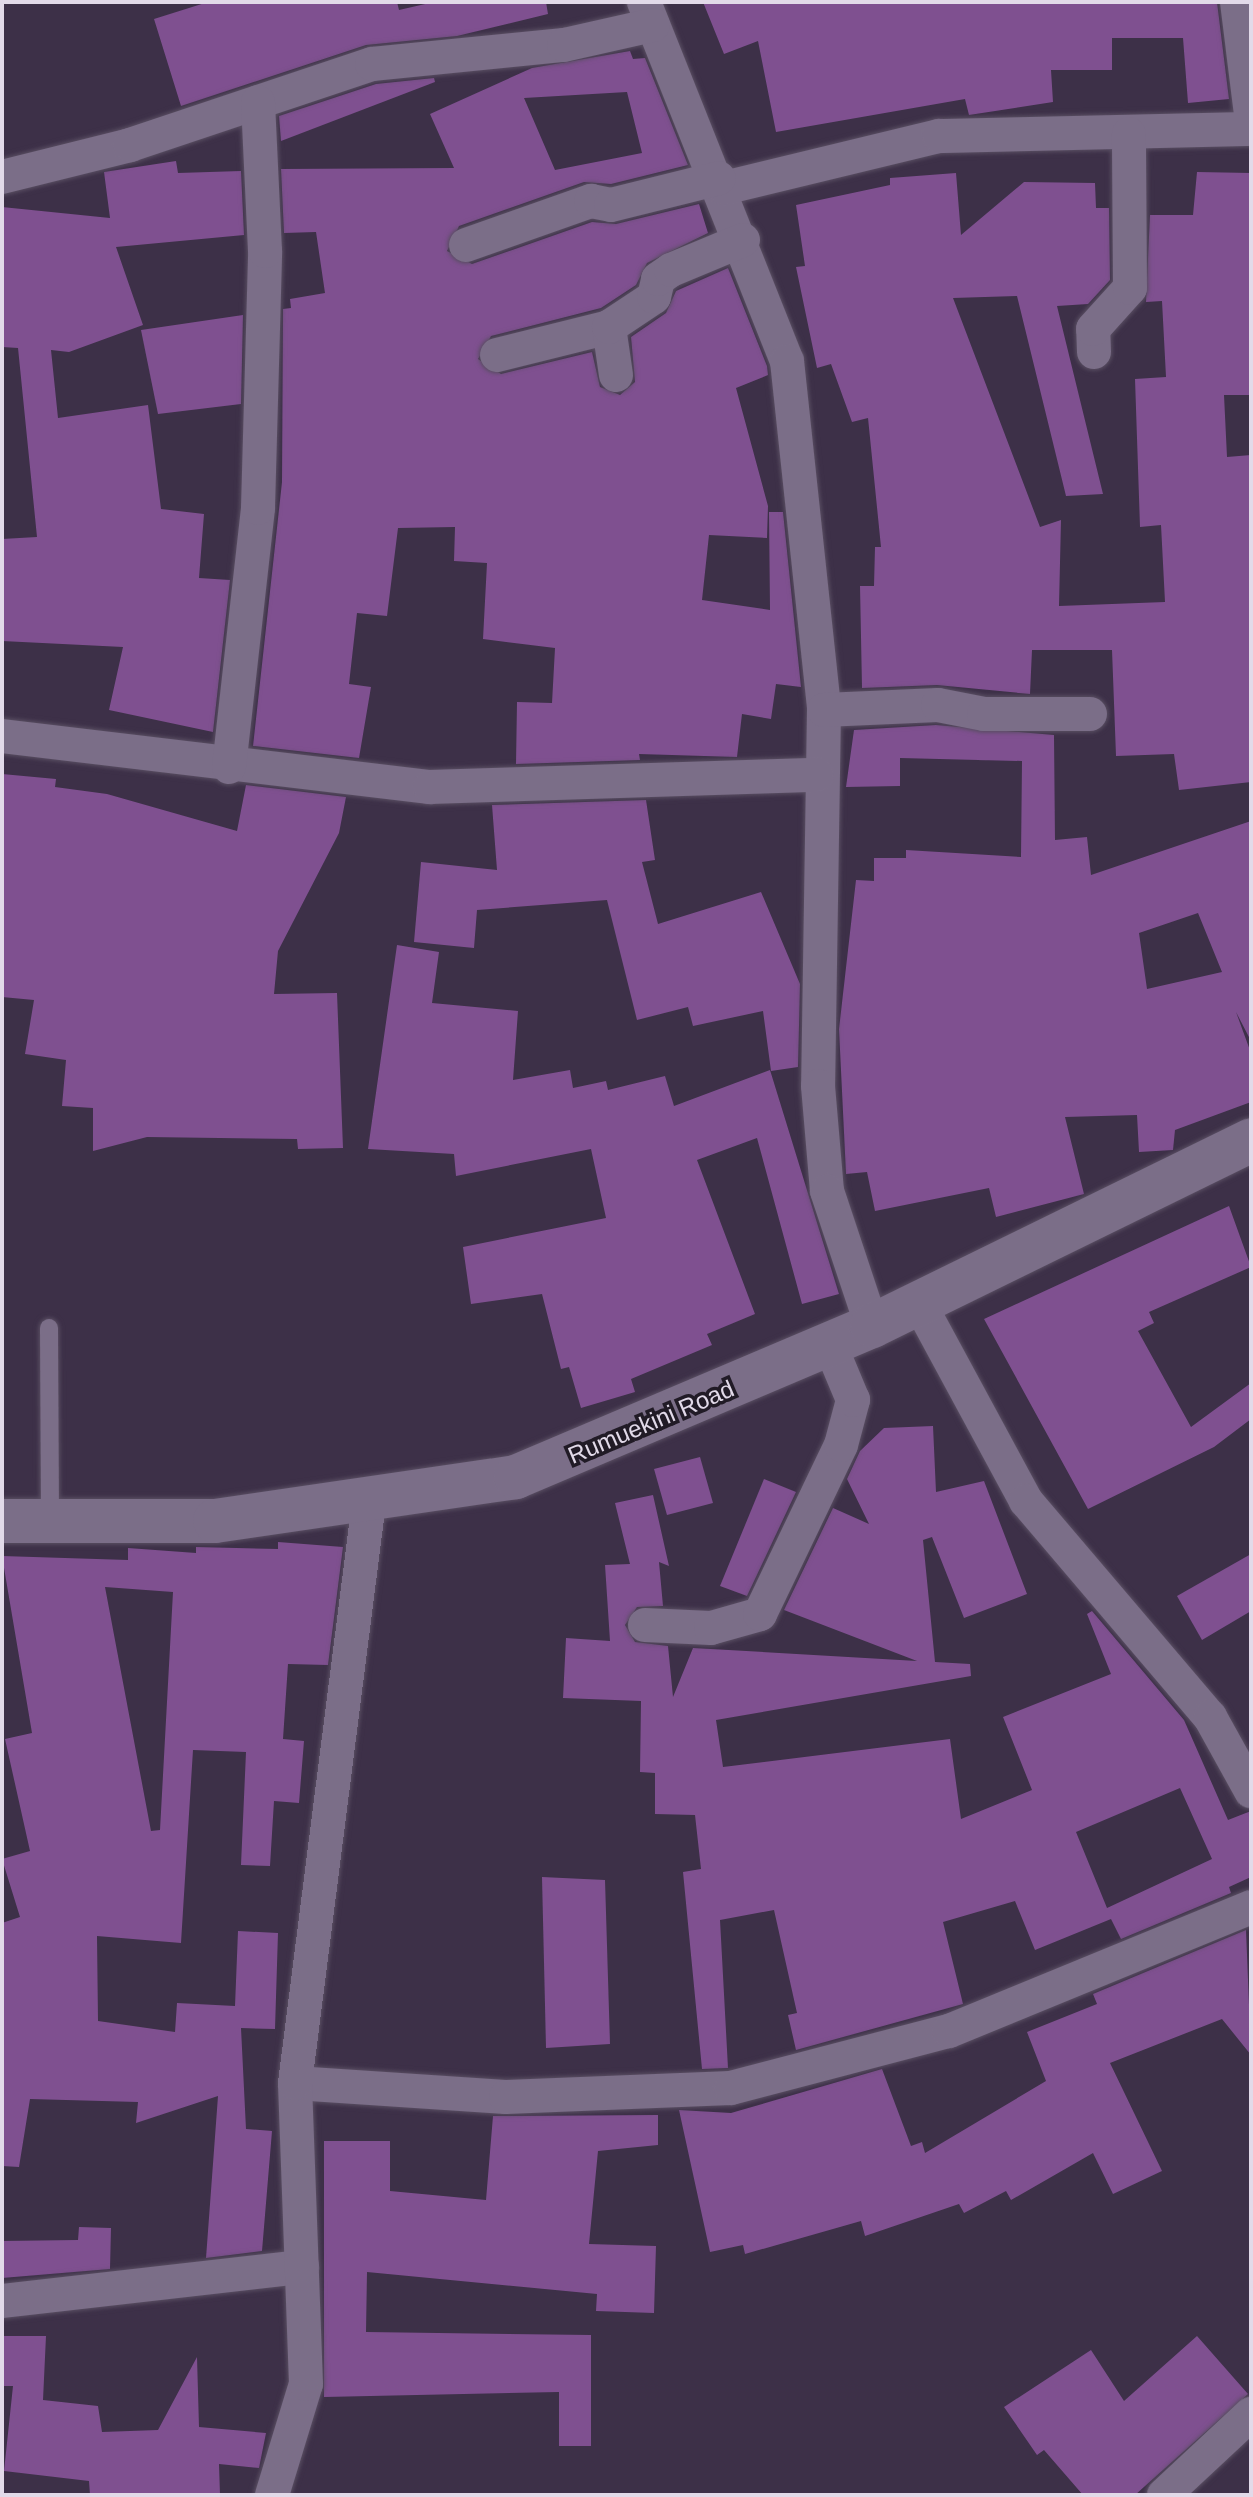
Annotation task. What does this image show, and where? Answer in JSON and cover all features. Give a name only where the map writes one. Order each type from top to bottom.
[{"type":"street","points":[[1237,2],[1251,114]]},
{"type":"street","points":[[2,177],[258,102],[372,64],[564,45],[649,14],[721,183],[787,361],[824,710],[817,775],[818,1086],[827,1191],[872,1326]]},
{"type":"street","points":[[229,767],[258,508],[265,251],[258,102]]},
{"type":"street","points":[[466,245],[591,201],[611,205],[939,136],[1251,129]]},
{"type":"street","points":[[1094,352],[1093,329],[1130,288],[1129,134]]},
{"type":"street","points":[[497,355],[609,327],[654,297],[658,279],[671,270],[743,240]]},
{"type":"street","points":[[609,327],[616,375]]},
{"type":"street","points":[[824,710],[938,705],[984,714],[1090,714]]},
{"type":"street","points":[[2,736],[229,767],[430,787],[817,775]]},
{"type":"street","name":"Rumuekini Road","points":[[2,1521],[215,1521],[369,1502],[516,1477],[872,1326],[1251,1140]]},
{"type":"street","points":[[919,1303],[1026,1501],[1210,1717],[1251,1791]]},
{"type":"street","points":[[645,1625],[711,1628],[760,1614],[841,1445],[853,1400],[830,1345]]},
{"type":"street","points":[[272,2495],[306,2384],[295,2083],[369,1502]]},
{"type":"street","points":[[295,2083],[506,2097],[731,2088],[949,2031],[1251,1907]]},
{"type":"street","points":[[2,2301],[302,2267]]},
{"type":"street","points":[[1164,2495],[1251,2414]]},
{"type":"lane","points":[[49,1328],[50,1522]]},
{"type":"building","points":[[208,2],[397,2],[399,10],[434,2],[546,2],[548,14],[457,36],[366,45],[181,106],[154,19]]},
{"type":"building","points":[[703,2],[1217,2],[1229,99],[1188,103],[1183,38],[1112,38],[1112,70],[1051,70],[1053,102],[969,115],[965,99],[776,132],[758,41],[724,54]]},
{"type":"building","points":[[630,51],[633,59],[645,58],[688,165],[611,184],[584,182],[459,226],[447,251],[472,264],[592,222],[616,224],[699,204],[708,233],[647,263],[636,285],[601,308],[491,336],[478,359],[501,374],[592,352],[600,387],[620,395],[635,382],[631,337],[666,313],[676,291],[728,268],[767,366],[768,375],[736,388],[768,506],[767,538],[709,535],[702,600],[770,610],[769,512],[783,512],[801,687],[776,684],[771,719],[742,714],[737,757],[639,754],[640,760],[516,764],[517,702],[552,703],[555,648],[483,639],[487,563],[454,561],[455,527],[398,528],[387,616],[357,613],[349,684],[371,687],[359,758],[253,746],[282,482],[283,309],[291,308],[290,299],[325,293],[316,232],[284,233],[281,169],[454,168],[430,114],[532,68]],"holes":[[[627,92],[642,153],[555,170],[524,98]]]},
{"type":"building","points":[[434,78],[435,82],[281,141],[279,116],[376,84]]},
{"type":"building","points":[[176,161],[178,173],[241,171],[244,235],[116,247],[143,325],[69,352],[51,350],[58,418],[148,405],[161,509],[204,514],[199,578],[230,580],[213,732],[109,710],[123,647],[2,641],[2,539],[37,537],[18,348],[2,347],[2,207],[110,218],[104,172]]},
{"type":"building","points":[[1197,172],[1251,173],[1251,395],[1224,395],[1227,457],[1251,455],[1251,782],[1179,790],[1174,754],[1116,756],[1112,650],[1032,650],[1030,694],[937,685],[862,688],[860,586],[874,586],[875,547],[881,547],[868,418],[852,422],[831,364],[817,368],[796,267],[805,266],[796,205],[890,185],[890,178],[956,173],[961,235],[1024,182],[1095,183],[1096,208],[1109,208],[1110,280],[1088,304],[1057,306],[1103,494],[1066,496],[1017,296],[953,298],[1040,527],[1061,520],[1059,606],[1165,602],[1161,525],[1140,527],[1135,379],[1166,377],[1162,301],[1146,302],[1150,215],[1193,215]]},
{"type":"building","points":[[243,315],[241,404],[158,414],[141,330]]},
{"type":"building","points":[[936,725],[1054,735],[1055,840],[1087,837],[1091,875],[1251,821],[1251,1041],[1236,1012],[1251,1053],[1251,1102],[1175,1130],[1173,1150],[1139,1152],[1137,1115],[1065,1117],[1084,1194],[996,1217],[989,1188],[875,1211],[867,1172],[846,1174],[839,1029],[856,880],[874,881],[874,858],[906,858],[906,850],[1021,857],[1022,761],[900,758],[900,786],[846,787],[854,730]],"holes":[[[1198,913],[1222,972],[1147,989],[1139,933]]]},
{"type":"building","points":[[2,774],[56,779],[55,787],[107,794],[237,831],[246,785],[346,797],[339,833],[278,951],[274,994],[337,993],[343,1148],[298,1149],[297,1139],[147,1137],[93,1151],[93,1108],[62,1106],[66,1060],[25,1054],[34,1000],[2,997]]},
{"type":"building","points":[[646,800],[655,860],[642,862],[658,924],[761,892],[800,984],[798,1067],[771,1071],[763,1011],[693,1026],[688,1007],[637,1020],[607,900],[477,910],[474,948],[414,942],[421,862],[497,870],[492,805]]},
{"type":"building","points":[[397,945],[439,952],[432,1003],[518,1011],[513,1080],[570,1070],[573,1088],[606,1081],[608,1090],[665,1076],[674,1106],[770,1070],[839,1294],[802,1304],[757,1138],[697,1160],[755,1314],[707,1334],[712,1345],[631,1379],[635,1392],[581,1408],[569,1367],[561,1369],[542,1294],[471,1304],[463,1247],[606,1218],[591,1149],[456,1176],[454,1154],[368,1149]]},
{"type":"building","points":[[1229,1206],[1251,1267],[1149,1312],[1154,1323],[1138,1331],[1191,1427],[1251,1383],[1251,1419],[1214,1447],[1088,1509],[984,1319]]},
{"type":"building","points":[[933,1426],[936,1492],[984,1481],[1027,1594],[964,1618],[932,1537],[923,1540],[935,1662],[970,1664],[971,1676],[716,1720],[723,1767],[950,1739],[961,1819],[1032,1790],[1003,1717],[1111,1674],[1087,1614],[1092,1611],[1184,1720],[1228,1820],[1251,1811],[1251,1877],[1229,1887],[1231,1893],[1121,1939],[1111,1919],[1035,1950],[1015,1901],[943,1922],[963,2004],[796,2050],[788,2015],[797,2013],[774,1910],[720,1920],[728,2068],[702,2069],[683,1872],[701,1869],[695,1815],[655,1814],[655,1773],[640,1772],[641,1701],[563,1698],[566,1638],[610,1641],[605,1565],[630,1564],[615,1503],[653,1495],[669,1566],[659,1562],[663,1606],[637,1607],[625,1625],[635,1642],[668,1646],[673,1697],[693,1648],[917,1661],[784,1610],[833,1508],[869,1524],[847,1479],[860,1451],[884,1428]],"holes":[[[1180,1788],[1212,1859],[1107,1908],[1076,1832]]]},
{"type":"building","points":[[700,1457],[713,1503],[667,1515],[654,1469]]},
{"type":"building","points":[[764,1479],[796,1492],[747,1596],[720,1586]]},
{"type":"building","points":[[278,1542],[343,1547],[328,1665],[288,1664],[283,1739],[304,1741],[299,1803],[274,1801],[270,1866],[241,1865],[246,1752],[193,1750],[181,1943],[97,1936],[98,2021],[175,2032],[177,2003],[235,2006],[238,1931],[278,1933],[275,2029],[241,2028],[246,2129],[272,2131],[262,2251],[206,2258],[218,2096],[136,2123],[138,2102],[30,2099],[19,2167],[2,2166],[2,1923],[20,1917],[2,1859],[30,1851],[5,1739],[32,1733],[2,1556],[128,1560],[128,1548],[196,1553],[196,1547],[278,1549]],"holes":[[[105,1587],[173,1592],[160,1830],[151,1831]]]},
{"type":"building","points":[[1251,1554],[1251,1611],[1202,1640],[1177,1596]]},
{"type":"building","points":[[542,1877],[605,1880],[610,2044],[546,2048]]},
{"type":"building","points":[[1246,1930],[1251,2055],[1222,2019],[1110,2063],[1162,2171],[1113,2194],[1093,2153],[1011,2200],[1006,2191],[964,2213],[959,2204],[865,2236],[861,2221],[745,2254],[743,2245],[710,2252],[679,2110],[731,2113],[882,2069],[911,2146],[922,2142],[925,2153],[1046,2081],[1027,2032],[1097,2004],[1093,1994]]},
{"type":"building","points":[[658,2115],[658,2145],[598,2151],[589,2244],[656,2246],[654,2313],[596,2311],[597,2294],[367,2272],[366,2332],[591,2335],[591,2446],[559,2446],[559,2392],[324,2397],[324,2141],[390,2141],[390,2191],[486,2200],[493,2116]]},
{"type":"building","points":[[79,2227],[111,2228],[110,2269],[2,2278],[2,2241],[78,2240]]},
{"type":"building","points":[[2,2336],[46,2336],[43,2400],[98,2406],[102,2432],[158,2430],[197,2357],[199,2427],[266,2433],[259,2468],[219,2464],[220,2495],[90,2495],[89,2481],[4,2471],[13,2386],[2,2386]]},
{"type":"building","points":[[1197,2336],[1248,2394],[1135,2495],[1083,2495],[1044,2450],[1037,2455],[1004,2407],[1091,2350],[1124,2401]]}]
